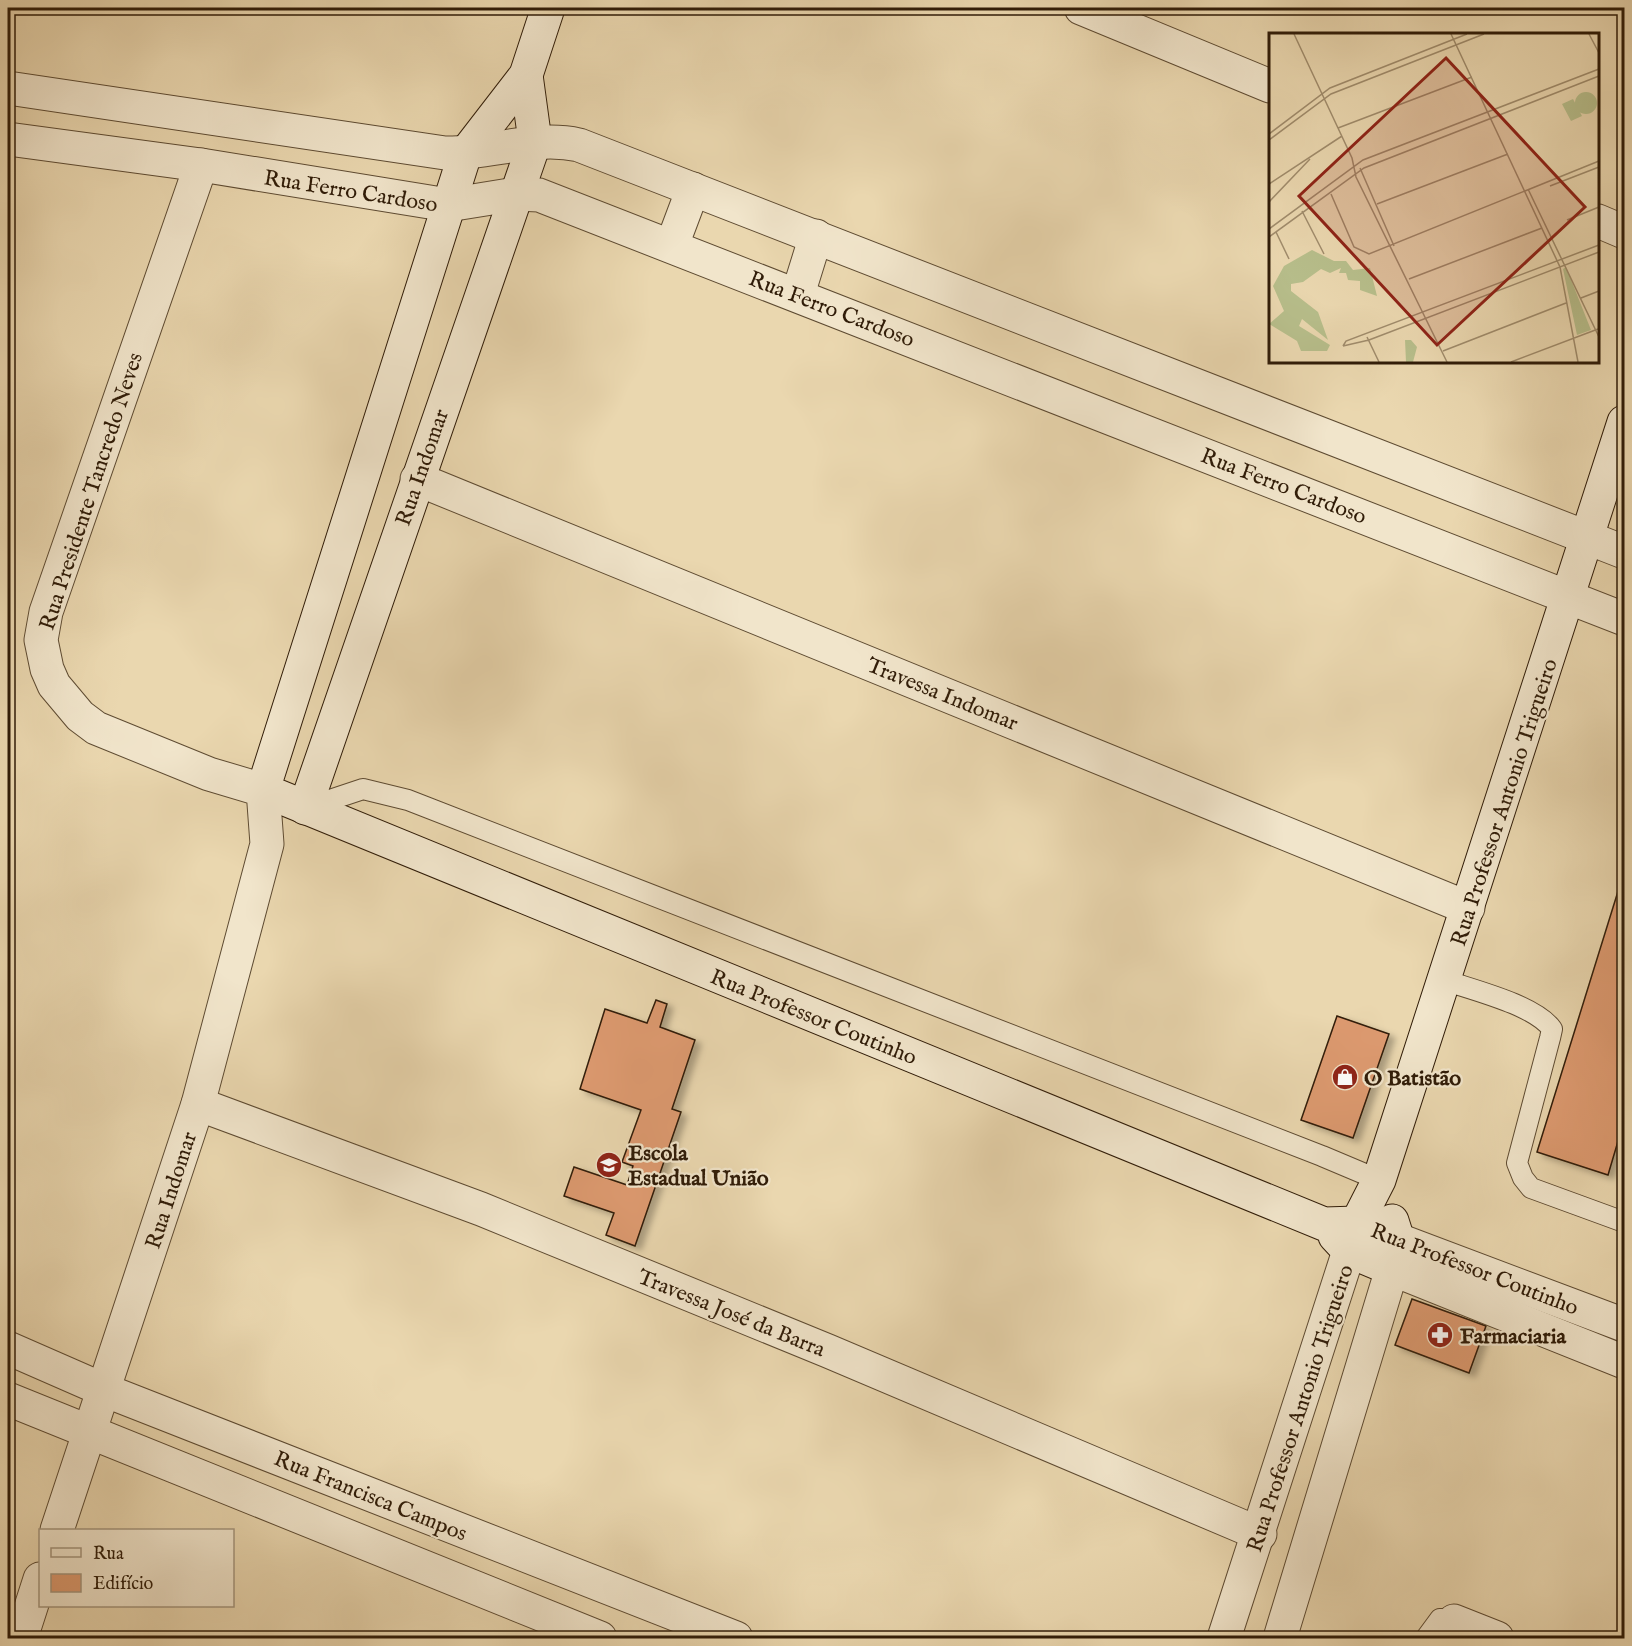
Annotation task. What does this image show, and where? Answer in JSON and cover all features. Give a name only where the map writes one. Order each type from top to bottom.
[{"type":"street","name":"Rua Indomar","points":[[57,1529],[198,1104],[267,844],[263,790],[448,205],[465,154],[526,75],[548,8]]},
{"type":"street","points":[[1080,8],[1269,86]]},
{"type":"street","name":"Rua Indomar","points":[[267,844],[305,808],[417,479],[536,141],[526,75]]},
{"type":"street","points":[[8,88],[418,150],[465,154],[536,141],[556,140],[579,145],[1624,552]]},
{"type":"street","name":"Rua Ferro Cardoso","points":[[8,139],[201,165],[448,205],[516,194],[539,195],[568,204],[1624,619]]},
{"type":"street","name":"Rua Presidente Tancredo Neves","points":[[201,165],[46,612],[41,640],[42,656],[54,685],[67,703],[96,728],[209,774],[263,790],[305,808]]},
{"type":"street","points":[[672,245],[693,189]]},
{"type":"street","points":[[1599,221],[1624,232]]},
{"type":"street","points":[[798,294],[816,236]]},
{"type":"street","name":"Rua Professor Antonio Trigueiro","points":[[1224,1638],[1260,1534],[1353,1237],[1379,1180],[1624,422]]},
{"type":"street","name":"Travessa Indomar","points":[[417,479],[1468,908]]},
{"type":"street","name":"Rua Professor Coutinho","points":[[305,808],[1324,1224],[1395,1254],[1624,1362]]},
{"type":"street","name":"Travessa José da Barra","points":[[198,1104],[492,1213],[839,1356],[1260,1534]]},
{"type":"street","points":[[1379,1180],[1395,1254]]},
{"type":"street","name":"Rua Professor Antonio Trigueiro","points":[[1280,1638],[1395,1254]]},
{"type":"street","name":"Rua Professor Coutinho","points":[[1395,1254],[1624,1325]]},
{"type":"street","name":"Rua Francisca Campos","points":[[8,1348],[104,1390],[736,1638]]},
{"type":"street","points":[[8,1399],[600,1638]]},
{"type":"street","points":[[21,1638],[39,1582]]},
{"type":"street","points":[[1454,1622],[1497,1638]]},
{"type":"lane","points":[[305,808],[363,789],[408,800],[1379,1180]]},
{"type":"lane","points":[[1444,980],[1523,1009],[1547,1023],[1552,1029],[1517,1163],[1523,1178],[1531,1188],[1624,1222]]},
{"type":"lane","points":[[1426,1638],[1440,1619],[1454,1622]]},
{"type":"building","points":[[1624,872],[1624,1121],[1608,1175],[1537,1152]]},
{"type":"building","points":[[656,1000],[667,1004],[660,1027],[695,1040],[672,1109],[681,1112],[635,1246],[606,1235],[614,1213],[564,1196],[574,1167],[627,1185],[633,1166],[622,1162],[641,1110],[580,1089],[605,1009],[647,1023]]},
{"type":"building","name":"O Batistão","points":[[1337,1016],[1389,1034],[1353,1138],[1301,1120]]},
{"type":"building","name":"Farmaciaria","points":[[1412,1299],[1486,1326],[1469,1373],[1395,1345]]},
{"type":"place","name":"O Batistão","points":[[1345,1077]]},
{"type":"place","name":"Escola Estadual União","points":[[609,1165]]},
{"type":"place","name":"Farmaciaria","points":[[1440,1335]]}]
